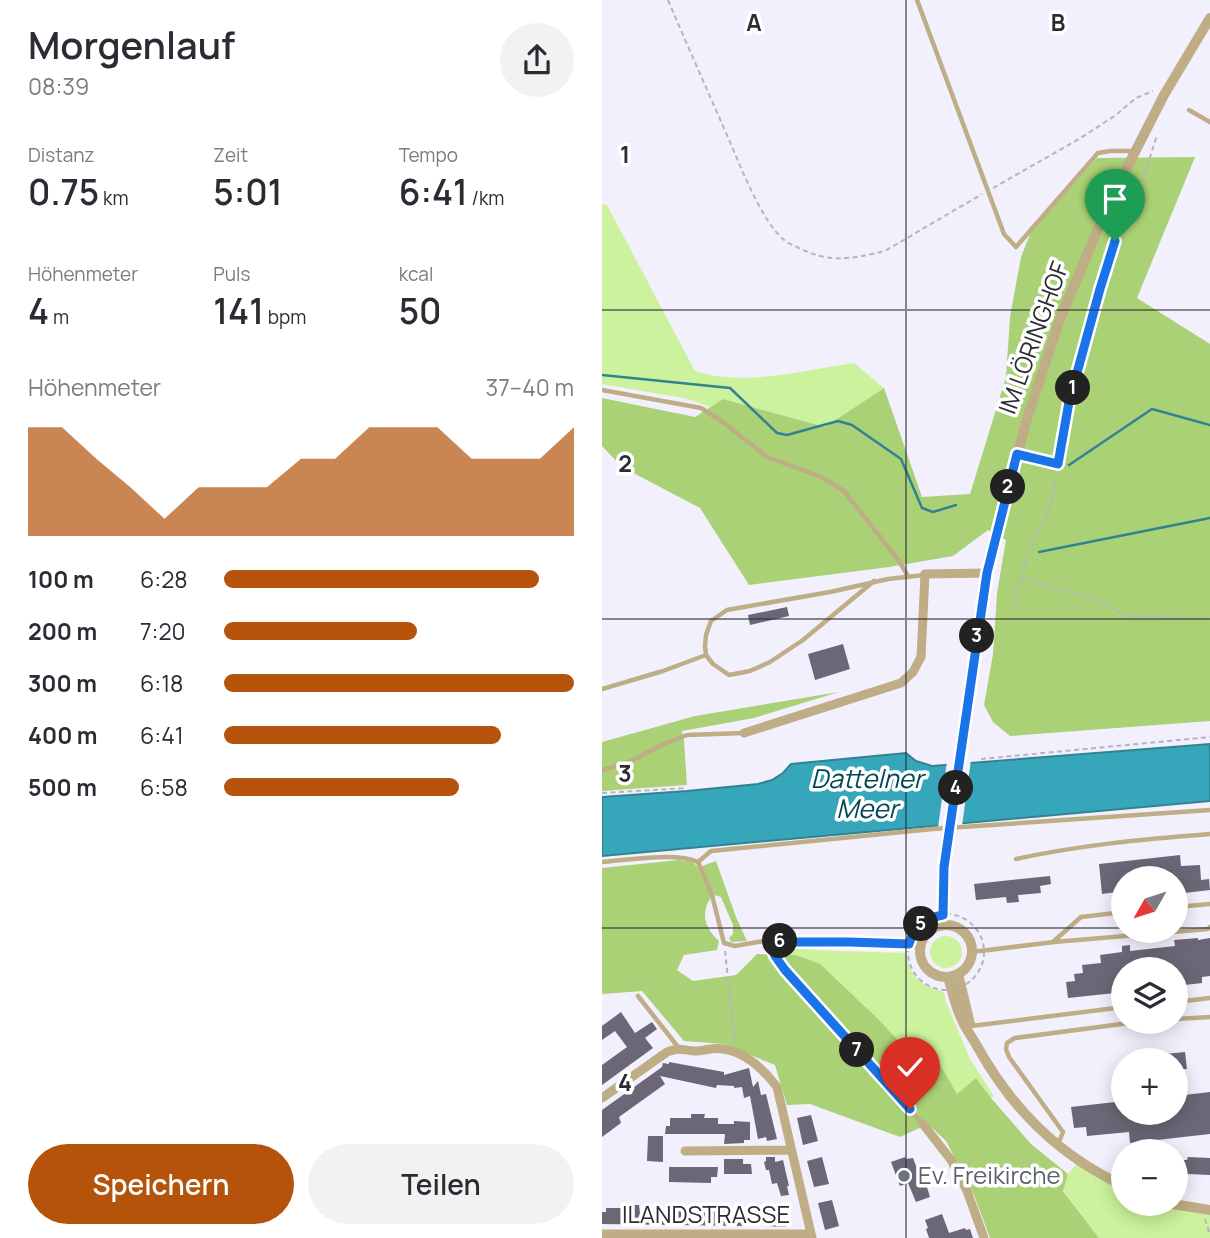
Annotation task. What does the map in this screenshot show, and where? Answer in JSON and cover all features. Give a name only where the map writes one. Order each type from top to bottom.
[{"type":"street","name":"IM LÖRINGHOF","points":[[943,920],[944,867],[987,573],[1041,371],[1108,205],[1164,94],[1210,18]]},
{"type":"street","points":[[744,733],[901,684],[913,672],[921,657],[925,575],[987,573]]},
{"type":"street","points":[[769,940],[915,945],[943,920],[967,935],[972,952],[965,968],[953,975],[938,975],[924,964],[915,945]]},
{"type":"street","points":[[953,975],[977,1047]]},
{"type":"street","points":[[957,988],[962,1020],[1001,1086],[1018,1108],[1057,1146],[1111,1181]]},
{"type":"street","points":[[602,1098],[667,1052],[678,1048],[696,1051],[721,1048],[736,1052],[765,1072],[777,1087],[811,1236]]},
{"type":"street","points":[[923,1124],[951,1160],[967,1191],[984,1238]]},
{"type":"street","points":[[685,1151],[791,1150]]},
{"type":"street","name":"ILANDSTRASSE","points":[[602,1234],[811,1236]]},
{"type":"lane","points":[[917,0],[1004,234],[1016,247],[1098,153],[1135,151]]},
{"type":"lane","points":[[1189,110],[1210,122]]},
{"type":"lane","points":[[602,390],[701,408],[767,457],[821,477],[844,491],[908,576]]},
{"type":"lane","points":[[874,581],[803,640],[770,662],[750,671],[729,675],[713,664],[706,655],[706,635],[711,621],[727,610],[830,592],[874,581],[925,575]]},
{"type":"lane","points":[[602,689],[706,655]]},
{"type":"lane","points":[[602,770],[629,762],[687,735],[744,733]]},
{"type":"lane","points":[[698,862],[711,851],[933,830],[1210,810]]},
{"type":"lane","points":[[1016,859],[1144,839],[1210,834]]},
{"type":"lane","points":[[602,862],[656,858],[681,858],[698,862],[712,895],[724,943],[735,946],[769,940],[775,956],[785,970],[923,1124]]},
{"type":"lane","points":[[1188,906],[1210,904]]},
{"type":"lane","points":[[1054,942],[1080,917],[1111,913]]},
{"type":"lane","points":[[1188,930],[1210,927]]},
{"type":"lane","points":[[972,952],[1111,938]]},
{"type":"lane","points":[[638,996],[678,1048]]},
{"type":"lane","points":[[1188,1001],[1210,998]]},
{"type":"lane","points":[[971,1026],[1111,1008]]},
{"type":"lane","points":[[1188,1018],[1210,1017]]},
{"type":"lane","points":[[1057,1146],[1063,1132],[1009,1057],[1007,1043],[1015,1038],[1111,1025]]},
{"type":"path","points":[[667,0],[747,181],[768,221],[784,240],[827,259],[848,259],[885,251],[1079,139],[1116,115],[1136,98],[1156,90],[1164,94]]},
{"type":"path","points":[[1014,604],[1026,557],[1052,497],[1069,402],[1100,289],[1115,241],[1147,167],[1158,131]]},
{"type":"path","points":[[1017,454],[1058,464]]},
{"type":"path","points":[[1022,577],[1055,589],[1080,594],[1128,616],[1210,619]]},
{"type":"path","points":[[981,759],[1210,737]]},
{"type":"path","points":[[602,793],[687,788]]},
{"type":"path","points":[[952,914],[962,917],[974,926],[982,940],[984,951],[977,973],[971,980],[957,988],[942,990],[929,986],[920,979],[910,962],[915,945],[915,930],[933,916],[943,920],[952,914]]},
{"type":"path","points":[[724,943],[736,1052]]},
{"type":"path","points":[[1205,1210],[1210,1235]]},
{"type":"green space","points":[[1195,157],[1137,298],[1210,344],[1210,721],[1010,736],[993,722],[984,705],[993,654],[997,593],[1006,540],[988,530],[953,556],[749,585],[700,508],[622,467],[602,446],[602,398],[695,417],[723,399],[825,427],[884,388],[922,497],[970,494],[1006,377],[1010,317],[1021,257],[1031,232],[1097,158]]},
{"type":"green space","points":[[602,204],[607,205],[695,371],[714,376],[774,376],[854,363],[884,388],[825,427],[723,399],[710,407],[688,399],[602,384]]},
{"type":"green space","points":[[839,692],[754,718],[682,731],[687,785],[602,791],[602,742],[695,716]]},
{"type":"green space","points":[[679,860],[692,862],[697,866],[711,897],[705,915],[707,926],[719,941],[717,950],[684,955],[677,970],[693,981],[736,975],[757,954],[796,955],[820,964],[910,1053],[919,1059],[926,1057],[931,1049],[957,1094],[976,1078],[1031,1144],[1068,1174],[1063,1191],[1099,1238],[990,1238],[974,1195],[946,1141],[928,1124],[900,1137],[810,1104],[787,1105],[775,1065],[724,1044],[684,1041],[642,991],[602,994],[602,868]]},
{"type":"green space","points":[[716,861],[747,941],[731,942],[729,938],[733,934],[733,925],[721,897],[714,895],[702,866]]},
{"type":"green space","points":[[946,936],[957,941],[962,952],[957,963],[946,968],[935,963],[930,952],[935,941]]},
{"type":"green space","points":[[783,948],[906,953],[910,968],[918,979],[929,987],[944,992],[970,1059],[994,1096],[991,1098],[976,1078],[957,1094],[930,1050],[926,1057],[918,1059],[852,995],[796,955],[785,955]]},
{"type":"green space","points":[[1078,1162],[1111,1181],[1111,1216],[1188,1216],[1188,1208],[1210,1212],[1210,1238],[1099,1238],[1063,1190],[1068,1174]]},
{"type":"water","name":"Dattelner Meer","points":[[1210,744],[1210,801],[602,856],[602,797],[758,784],[772,780],[791,764],[906,753],[916,761],[932,766]]},
{"type":"pier","points":[[971,760],[962,826],[938,828],[947,761]]},
{"type":"building","points":[[787,607],[789,616],[750,625],[748,615]]},
{"type":"building","points":[[843,644],[850,669],[815,680],[808,654]]},
{"type":"building","points":[[1180,855],[1181,866],[1111,866],[1111,893],[1102,894],[1099,864]]},
{"type":"building","points":[[1200,865],[1201,880],[1209,879],[1210,890],[1188,893],[1188,866],[1181,866]]},
{"type":"building","points":[[1050,876],[1051,884],[1040,886],[1041,893],[1018,895],[1019,902],[1007,903],[1006,897],[976,900],[974,884]]},
{"type":"building","points":[[1210,938],[1210,976],[1202,977],[1202,983],[1188,985],[1188,957],[1111,957],[1111,993],[1068,998],[1066,982],[1075,981],[1074,974],[1083,973],[1082,965],[1101,963],[1100,955],[1122,952],[1122,946],[1130,945],[1130,951],[1175,946],[1174,943],[1188,943],[1188,939]]},
{"type":"building","points":[[621,1012],[635,1033],[652,1022],[657,1029],[645,1038],[653,1048],[602,1085],[602,1065],[627,1047],[615,1031],[602,1040],[602,1026]]},
{"type":"building","points":[[663,1063],[724,1072],[724,1075],[749,1068],[753,1087],[758,1081],[761,1095],[766,1094],[777,1139],[758,1139],[750,1096],[744,1098],[742,1087],[717,1085],[716,1088],[660,1076],[665,1084],[619,1117],[621,1123],[602,1137],[602,1110],[662,1067]]},
{"type":"building","points":[[1210,1092],[1210,1134],[1166,1139],[1130,1139],[1129,1132],[1087,1136],[1086,1127],[1074,1128],[1071,1107],[1111,1102],[1111,1125],[1188,1125],[1188,1095]]},
{"type":"building","points":[[691,1114],[718,1118],[718,1124],[750,1122],[750,1140],[724,1144],[725,1134],[665,1134],[666,1126],[670,1126],[670,1118],[691,1118]]},
{"type":"building","points":[[811,1115],[818,1141],[803,1145],[797,1118]]},
{"type":"building","points":[[648,1136],[663,1136],[663,1162],[647,1161]]},
{"type":"building","points":[[766,1157],[775,1157],[775,1162],[783,1160],[789,1195],[781,1196],[777,1183],[772,1184],[764,1162]]},
{"type":"building","points":[[822,1157],[829,1184],[814,1187],[807,1161]]},
{"type":"building","points":[[905,1157],[913,1158],[923,1176],[926,1175],[930,1197],[916,1202],[908,1183],[900,1186],[891,1162]]},
{"type":"building","points":[[1188,1157],[1210,1158],[1210,1175],[1188,1174]]},
{"type":"building","points":[[724,1159],[743,1159],[743,1164],[751,1164],[752,1174],[724,1174]]},
{"type":"building","points":[[669,1167],[718,1167],[717,1177],[711,1177],[711,1183],[669,1182]]},
{"type":"building","points":[[832,1200],[839,1226],[825,1230],[818,1203]]},
{"type":"building","points":[[631,1205],[639,1205],[640,1213],[647,1213],[647,1209],[742,1210],[742,1214],[772,1214],[772,1208],[786,1208],[786,1227],[765,1226],[765,1223],[749,1226],[602,1224],[602,1212],[606,1212],[606,1208],[631,1208]]},
{"type":"building","points":[[942,1214],[949,1233],[970,1229],[973,1238],[929,1238],[925,1220]]},
{"type":"waterway","points":[[602,375],[730,388],[777,433],[787,435],[838,421],[852,425],[901,459],[922,508],[933,512],[956,505]]},
{"type":"waterway","points":[[1069,465],[1152,409],[1210,425]]},
{"type":"waterway","points":[[1039,552],[1210,518]]},
{"type":"place","name":"Ev. Freikirche","points":[[904,1176]]},
{"type":"route","points":[[910,1109],[785,970],[775,956],[769,940],[909,944],[920,924],[933,916],[943,915],[944,867],[987,573],[1011,474],[1017,454],[1058,464],[1069,402],[1115,241]]}]
